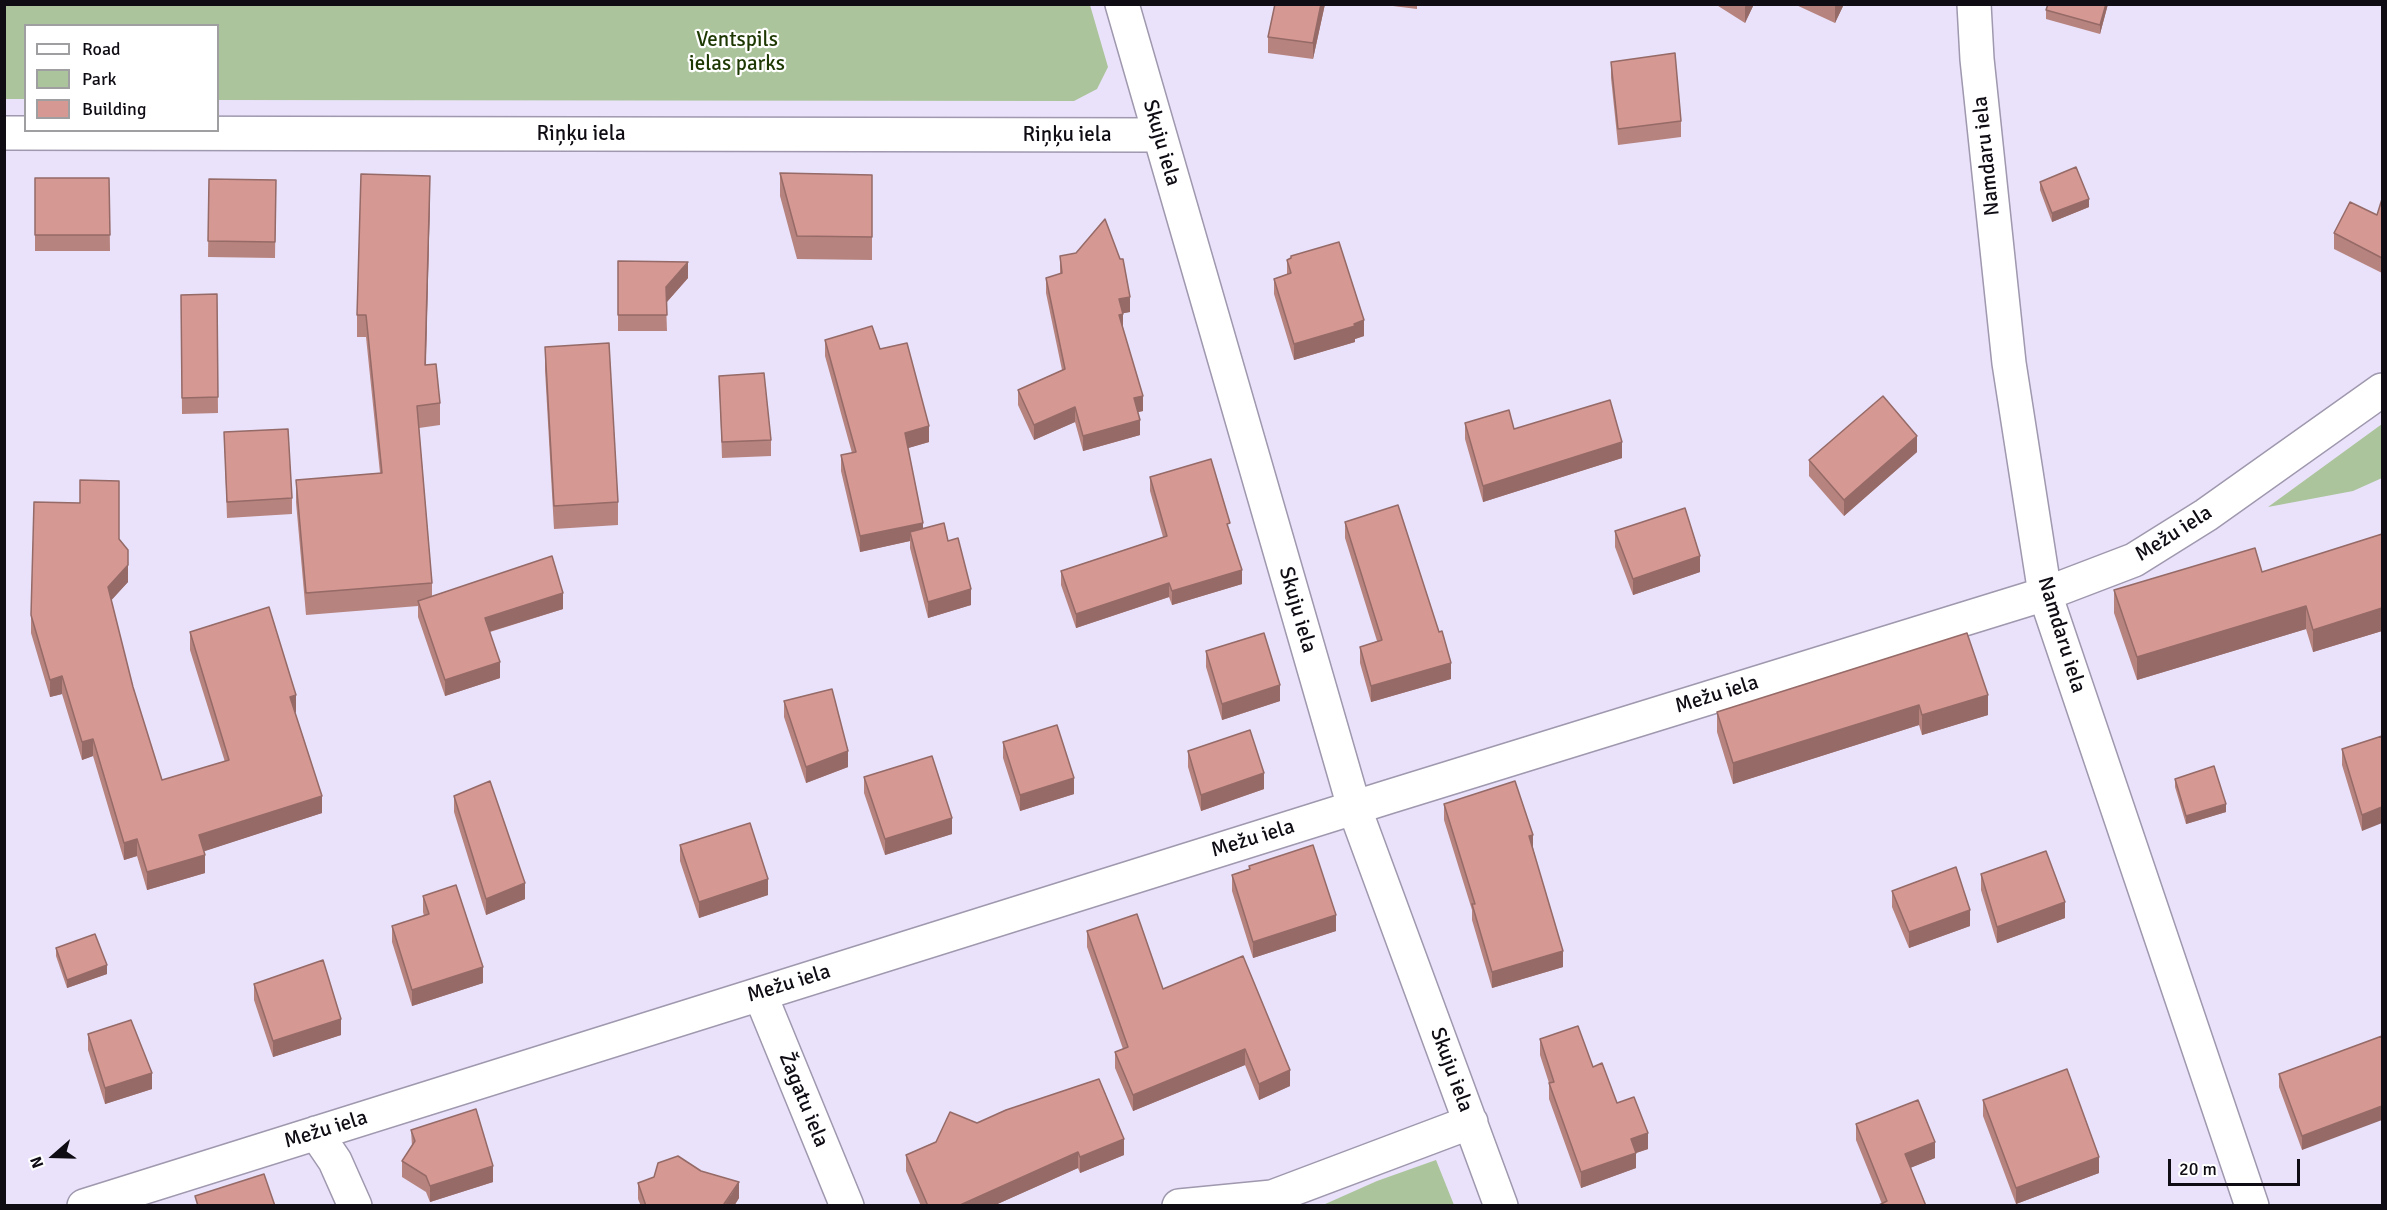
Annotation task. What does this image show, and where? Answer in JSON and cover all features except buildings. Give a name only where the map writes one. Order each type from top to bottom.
[{"type":"street","name":"Skuju iela","points":[[1122,4],[1354,807],[1501,1206]]},
{"type":"street","name":"Namdaru iela","points":[[1974,4],[1977,59],[2009,363],[2045,594],[2252,1206]]},
{"type":"street","name":"Riņķu iela","points":[[4,133],[1158,135]]},
{"type":"street","name":"Mežu iela","points":[[84,1206],[1354,807],[2045,594],[2134,560],[2206,515],[2382,390]]},
{"type":"street","name":"Žagatu iela","points":[[760,994],[847,1206]]},
{"type":"street","points":[[1179,1206],[1274,1201],[1470,1122]]},
{"type":"street","points":[[316,1132],[335,1161],[355,1206]]},
{"type":"green space","name":"Ventspils ielas parks","points":[[5,4],[1090,5],[1108,67],[1097,89],[1074,101],[219,100],[219,24],[24,24],[24,99],[5,99]]},
{"type":"green space","points":[[2382,424],[2382,478],[2353,491],[2268,507]]},
{"type":"green space","points":[[1436,1160],[1454,1205],[1323,1205],[1377,1181]]}]
